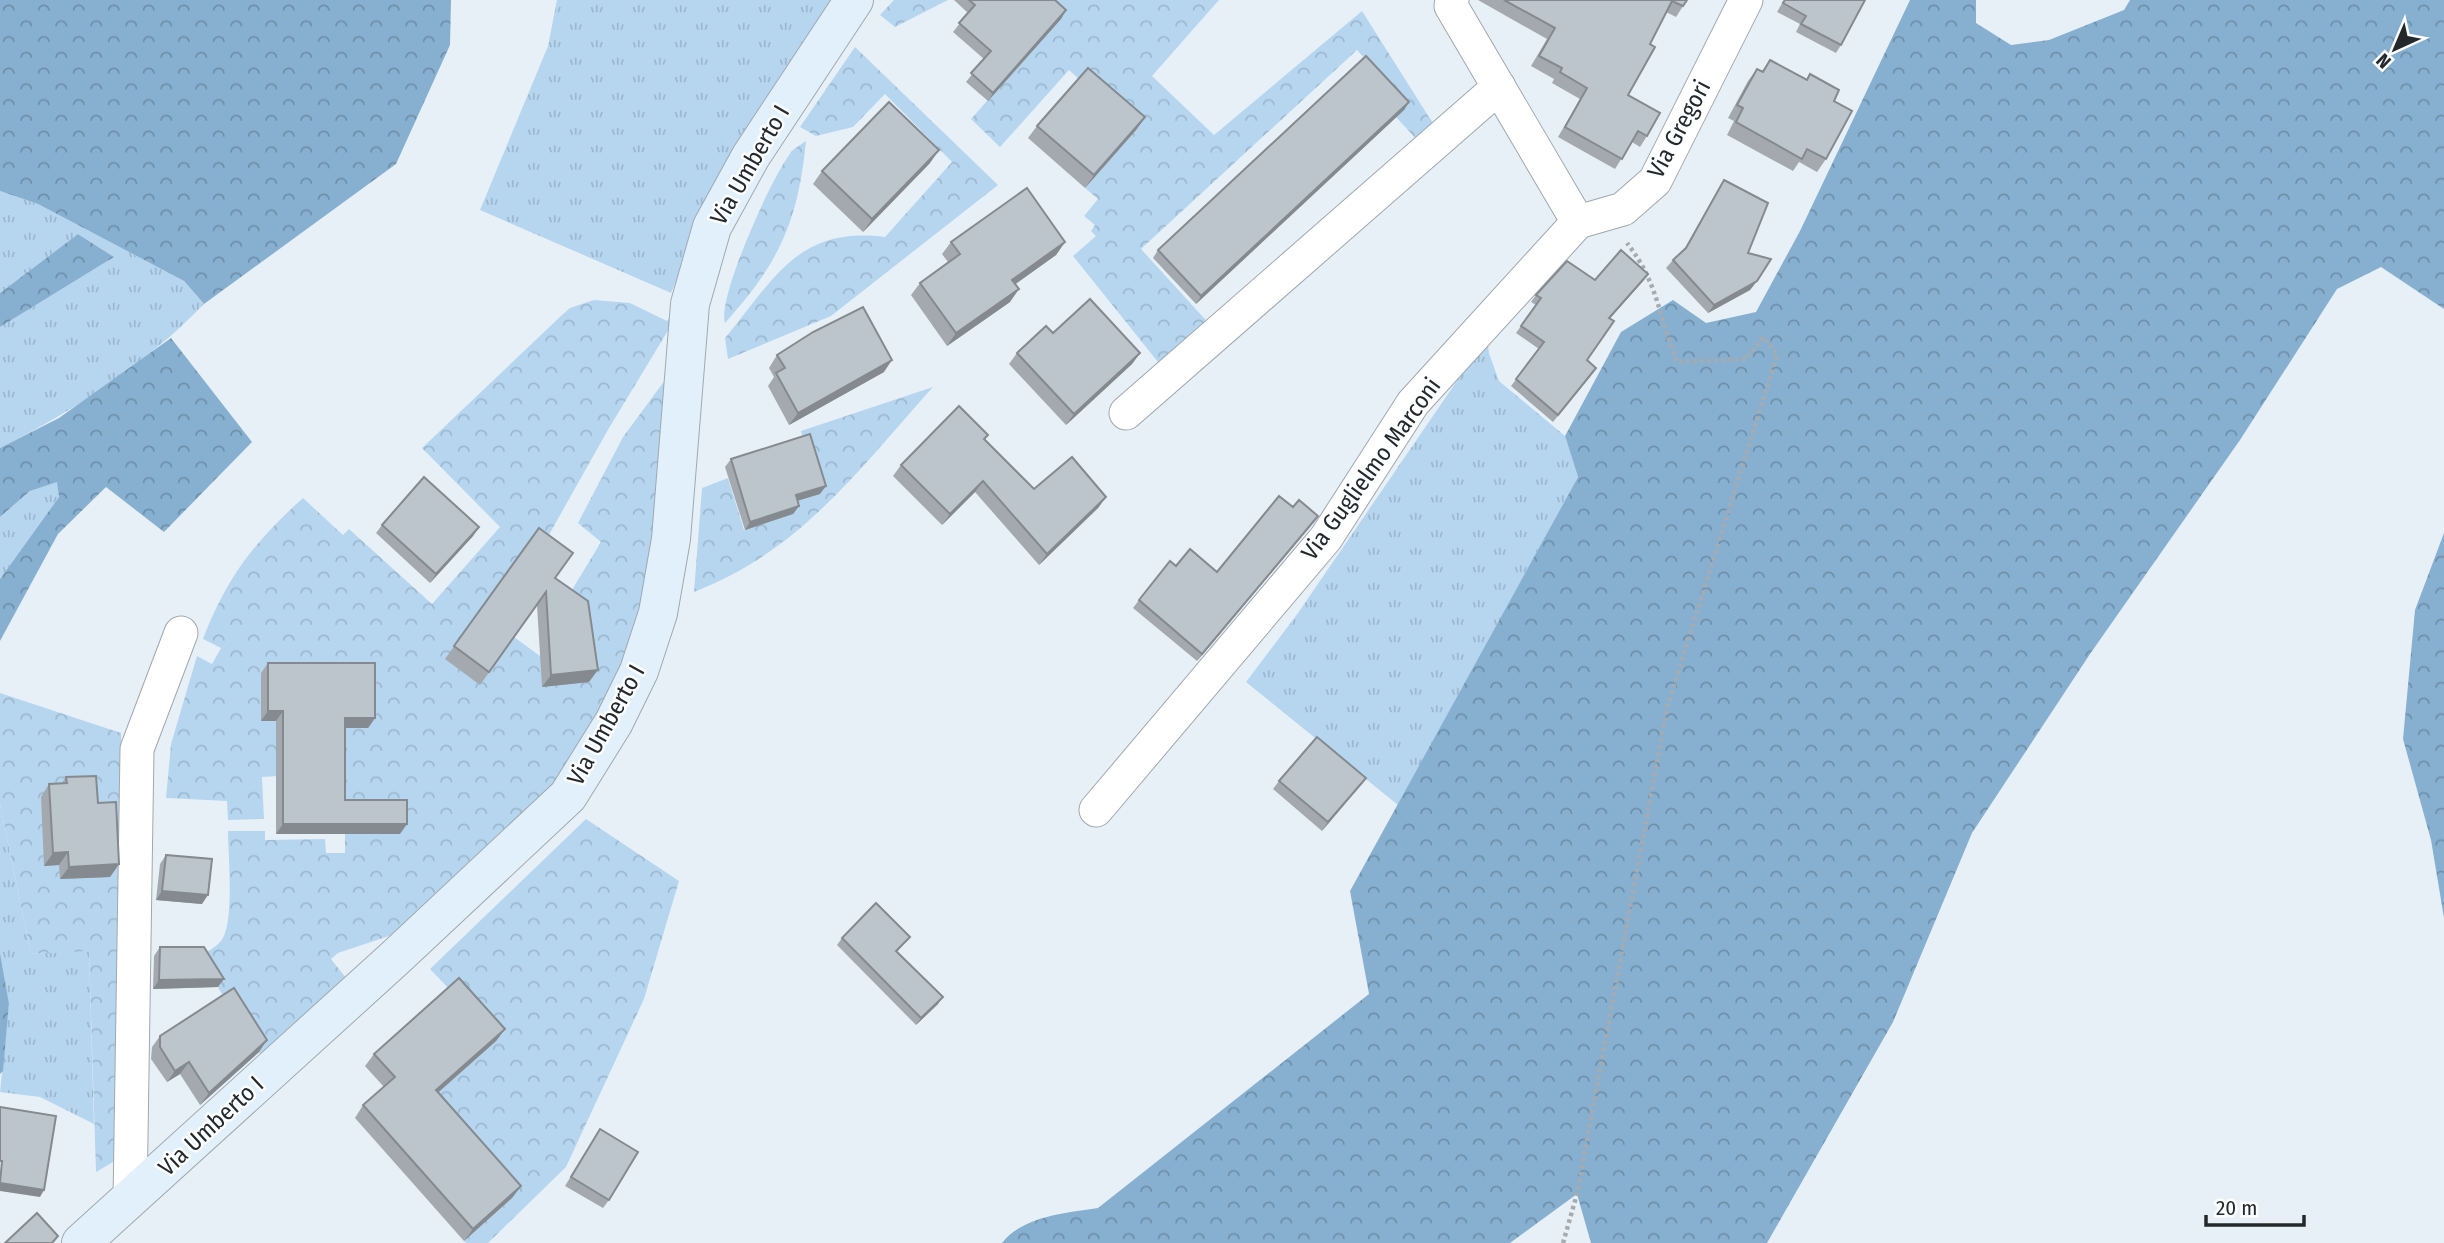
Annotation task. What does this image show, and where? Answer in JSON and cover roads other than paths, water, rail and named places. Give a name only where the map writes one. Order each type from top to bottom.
[{"type":"main road","name":"Via Umberto I","points":[[81,1243],[130,1201],[568,796],[614,722],[639,671],[658,613],[671,539],[690,303],[712,227],[751,156],[854,0]]},
{"type":"street","points":[[1452,0],[1451,6],[1578,222]]},
{"type":"street","name":"Via Gregori","points":[[1578,222],[1623,209],[1655,181],[1746,0]]},
{"type":"street","points":[[1126,412],[1499,87]]},
{"type":"street","name":"Via Guglielmo Marconi","points":[[1096,810],[1326,538],[1413,403],[1578,222]]},
{"type":"street","points":[[130,1201],[137,749],[181,633]]}]
